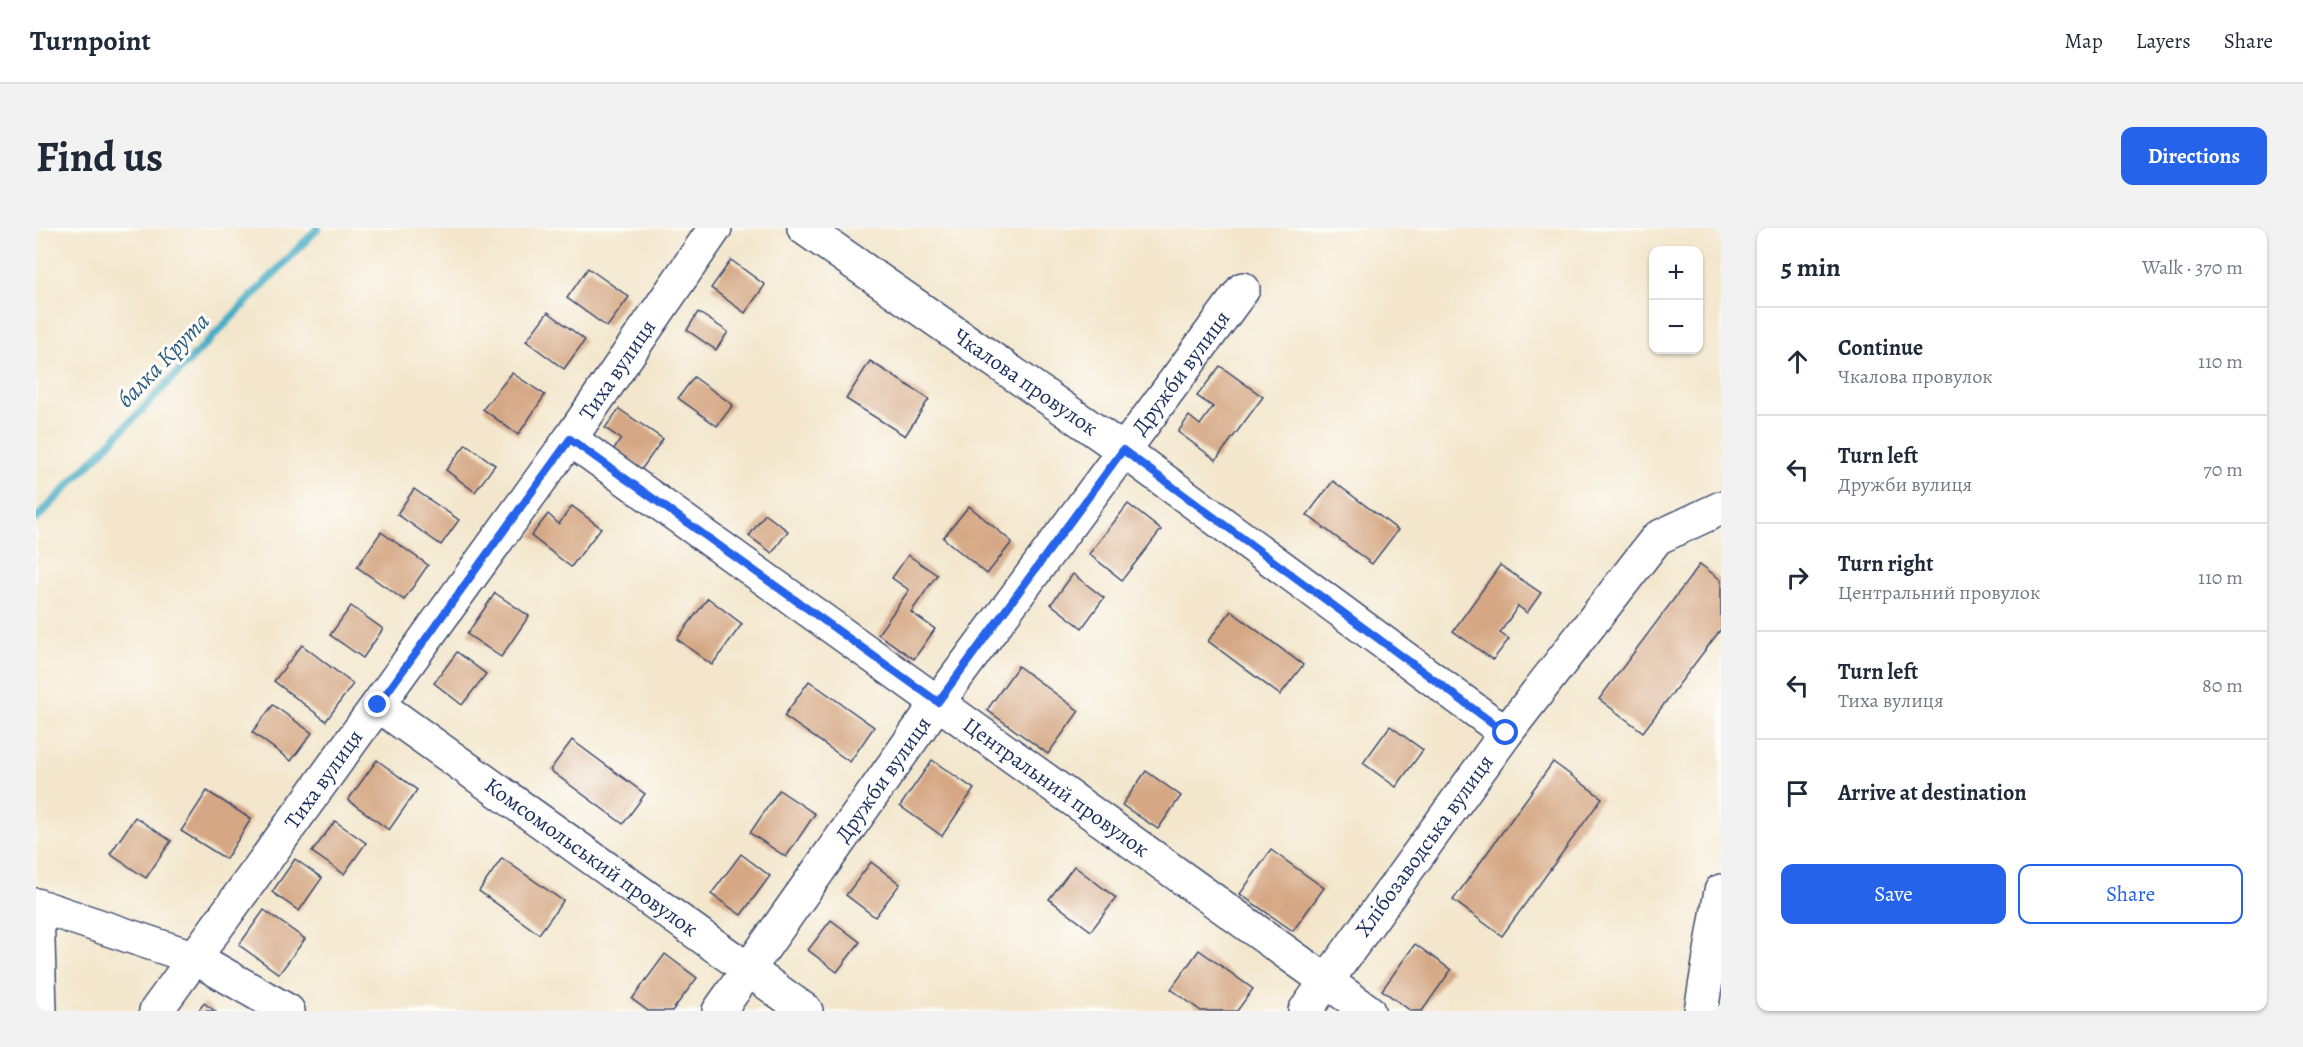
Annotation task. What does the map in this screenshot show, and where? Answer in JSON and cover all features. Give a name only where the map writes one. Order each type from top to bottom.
[{"type":"street","name":"Чкалова провулок","points":[[804,228],[1123,450],[1506,733]]},
{"type":"street","name":"Тиха вулиця","points":[[156,1011],[570,439],[706,241]]},
{"type":"street","name":"Дружби вулиця","points":[[719,1011],[938,702],[1243,289]]},
{"type":"street","name":"Центральний провулок","points":[[570,439],[1324,982],[1368,1011]]},
{"type":"street","name":"Хлібозаводська вулиця","points":[[1305,1011],[1506,733],[1657,537],[1721,508]]},
{"type":"street","name":"Комсомольський провулок","points":[[378,705],[806,1011]]},
{"type":"street","points":[[1701,1011],[1721,891]]},
{"type":"street","points":[[39,1011],[37,906],[195,958],[288,1011]]},
{"type":"building","points":[[731,260],[765,285],[745,313],[711,288]]},
{"type":"building","points":[[588,268],[629,297],[607,327],[567,298]]},
{"type":"building","points":[[548,312],[585,340],[564,369],[526,341]]},
{"type":"building","points":[[698,312],[728,332],[716,350],[687,330]]},
{"type":"building","points":[[870,361],[929,399],[905,436],[846,399]]},
{"type":"building","points":[[1220,366],[1263,397],[1216,460],[1178,432],[1189,416],[1200,425],[1213,407],[1197,396]]},
{"type":"building","points":[[512,373],[545,395],[518,435],[483,409]]},
{"type":"building","points":[[694,377],[733,405],[717,426],[678,398]]},
{"type":"building","points":[[619,409],[663,439],[641,470],[613,450],[621,439],[605,428]]},
{"type":"building","points":[[466,444],[495,465],[475,492],[446,470]]},
{"type":"building","points":[[1333,481],[1398,530],[1372,564],[1307,515]]},
{"type":"building","points":[[414,489],[459,520],[441,545],[397,514]]},
{"type":"building","points":[[1128,504],[1161,530],[1122,580],[1089,554]]},
{"type":"building","points":[[572,506],[601,528],[571,567],[531,536],[548,514],[559,524]]},
{"type":"building","points":[[969,506],[1012,542],[987,574],[943,538]]},
{"type":"building","points":[[765,514],[788,531],[772,553],[749,536]]},
{"type":"building","points":[[381,532],[428,565],[404,600],[357,567]]},
{"type":"building","points":[[908,555],[937,575],[911,612],[935,629],[914,659],[878,634],[909,590],[892,578]]},
{"type":"building","points":[[1700,564],[1721,580],[1721,629],[1643,732],[1599,699]]},
{"type":"building","points":[[1500,565],[1541,593],[1527,613],[1518,606],[1500,633],[1509,639],[1493,660],[1453,631]]},
{"type":"building","points":[[1073,574],[1104,598],[1082,628],[1051,604]]},
{"type":"building","points":[[495,593],[529,616],[501,657],[467,634]]},
{"type":"building","points":[[708,598],[742,624],[712,665],[677,639]]},
{"type":"building","points":[[351,606],[383,629],[363,658],[330,635]]},
{"type":"building","points":[[1231,611],[1303,665],[1280,695],[1208,641]]},
{"type":"building","points":[[302,645],[353,684],[326,721],[274,681]]},
{"type":"building","points":[[457,652],[486,674],[462,705],[434,683]]},
{"type":"building","points":[[1018,666],[1079,711],[1048,754],[987,710]]},
{"type":"building","points":[[809,681],[874,727],[850,762],[784,716]]},
{"type":"building","points":[[273,705],[312,733],[291,761],[252,732]]},
{"type":"building","points":[[1390,726],[1423,750],[1396,787],[1363,763]]},
{"type":"building","points":[[572,740],[645,794],[623,824],[550,770]]},
{"type":"building","points":[[377,760],[417,790],[389,830],[348,800]]},
{"type":"building","points":[[932,760],[974,789],[942,836],[900,806]]},
{"type":"building","points":[[1553,762],[1602,798],[1502,936],[1453,900]]},
{"type":"building","points":[[1146,771],[1181,796],[1158,829],[1122,805]]},
{"type":"building","points":[[779,790],[815,814],[786,857],[750,833]]},
{"type":"building","points":[[207,791],[251,819],[226,859],[181,831]]},
{"type":"building","points":[[135,817],[171,841],[146,878],[110,854]]},
{"type":"building","points":[[335,821],[366,843],[344,874],[312,852]]},
{"type":"building","points":[[1271,850],[1324,888],[1293,931],[1240,894]]},
{"type":"building","points":[[741,854],[770,876],[741,915],[711,894]]},
{"type":"building","points":[[502,858],[563,901],[539,934],[479,891]]},
{"type":"building","points":[[295,859],[322,878],[299,911],[272,892]]},
{"type":"building","points":[[871,862],[900,884],[875,917],[846,895]]},
{"type":"building","points":[[1074,866],[1116,898],[1091,931],[1049,899]]},
{"type":"building","points":[[264,910],[305,939],[279,974],[239,945]]},
{"type":"building","points":[[831,920],[860,942],[837,972],[808,950]]},
{"type":"building","points":[[1415,944],[1451,970],[1422,1011],[1411,1011],[1382,990]]},
{"type":"building","points":[[1199,950],[1253,989],[1237,1011],[1201,1011],[1171,989]]},
{"type":"building","points":[[665,954],[697,978],[672,1011],[648,1011],[632,999]]},
{"type":"building","points":[[204,1003],[215,1011],[198,1011]]},
{"type":"waterway","name":"балка Крута","points":[[36,519],[318,228]]},
{"type":"route","points":[[378,705],[570,439],[938,702],[1123,450],[1506,733]]}]
